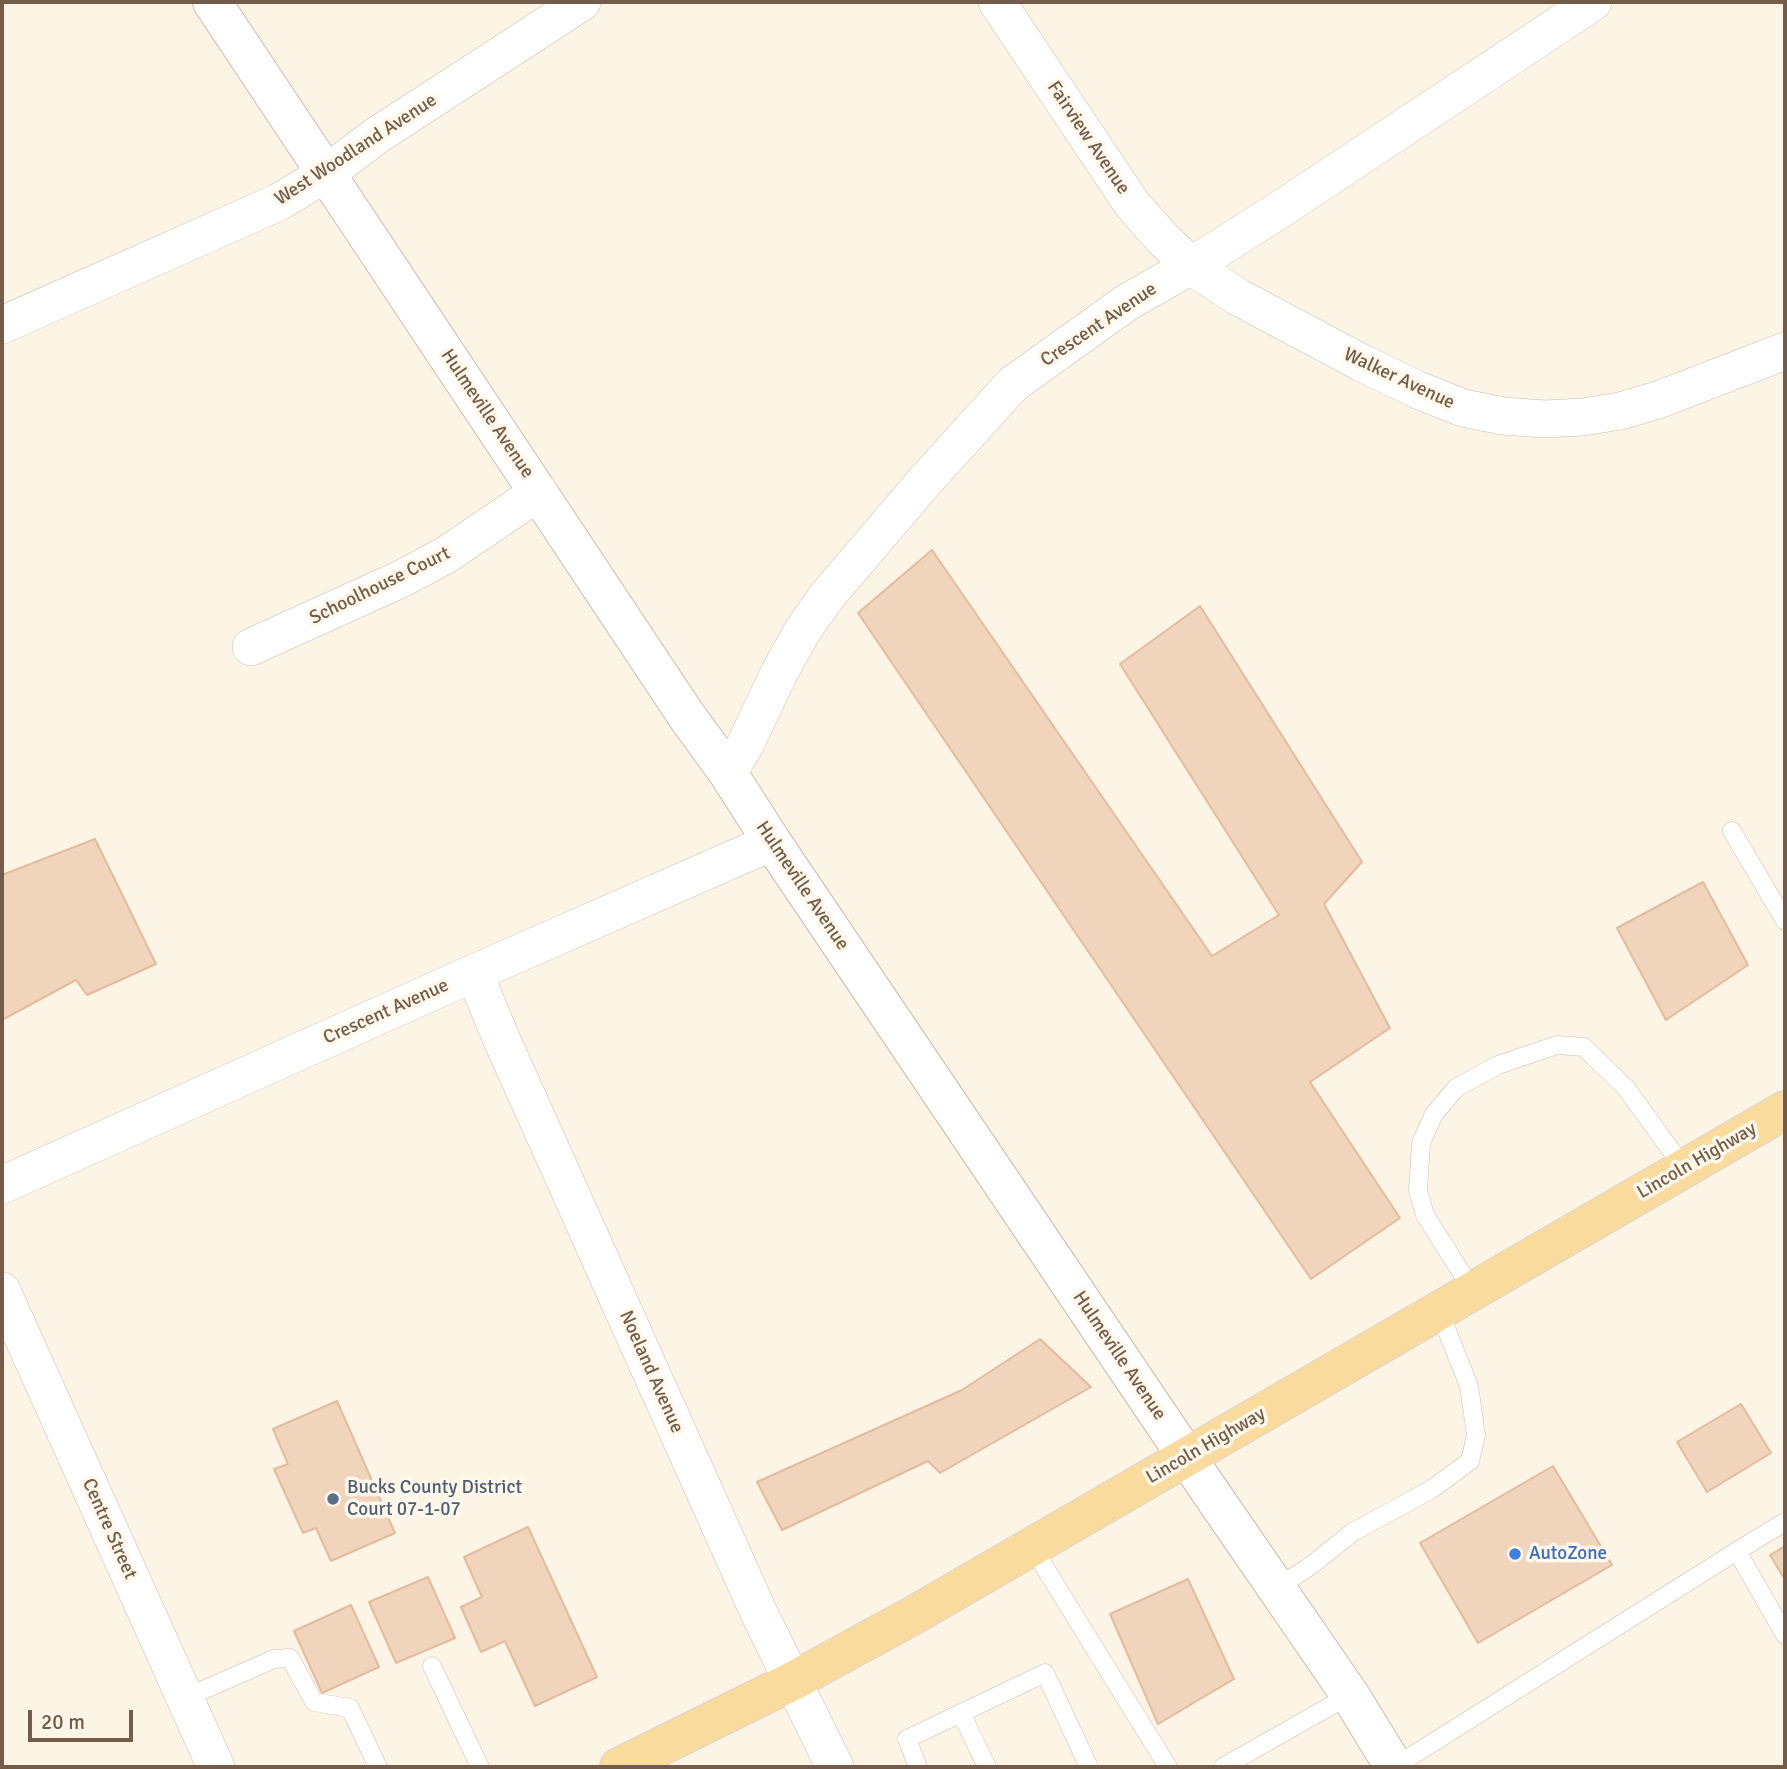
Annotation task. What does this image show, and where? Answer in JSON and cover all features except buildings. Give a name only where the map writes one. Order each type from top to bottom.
[{"type":"main road","name":"Lincoln Highway","points":[[620,1767],[793,1681],[926,1608],[1785,1110]]},
{"type":"street","name":"Hulmeville Avenue","points":[[212,2],[686,715],[728,773],[772,842],[1350,1695],[1394,1767]]},
{"type":"street","name":"West Woodland Avenue","points":[[2,325],[279,202],[327,173],[376,136],[582,2]]},
{"type":"street","name":"Fairview Avenue","points":[[997,2],[1132,204],[1191,266]]},
{"type":"street","name":"Crescent Avenue","points":[[728,773],[803,630],[827,596],[925,481],[1013,384],[1126,303],[1281,209],[1593,2]]},
{"type":"street","name":"Walker Avenue","points":[[1191,266],[1238,298],[1373,369],[1462,408],[1503,416],[1544,419],[1620,411],[1658,400],[1785,351]]},
{"type":"street","name":"Schoolhouse Court","points":[[251,647],[401,579],[446,555],[539,492]]},
{"type":"street","name":"Crescent Avenue","points":[[2,1185],[772,842]]},
{"type":"street","name":"Noeland Avenue","points":[[474,973],[759,1613],[835,1767]]},
{"type":"street","name":"Centre Street","points":[[2,1291],[216,1767]]},
{"type":"lane","points":[[1732,831],[1785,921]]},
{"type":"lane","points":[[1473,1291],[1424,1215],[1418,1190],[1421,1143],[1434,1114],[1457,1088],[1498,1065],[1557,1045],[1584,1047],[1626,1088],[1684,1168]]},
{"type":"lane","points":[[1276,1588],[1309,1567],[1353,1532],[1432,1489],[1469,1461],[1476,1435],[1469,1386],[1439,1311]]},
{"type":"lane","points":[[1394,1767],[1785,1522]]},
{"type":"lane","points":[[1032,1547],[1168,1767]]},
{"type":"lane","points":[[1737,1551],[1785,1635]]},
{"type":"lane","points":[[185,1698],[274,1659],[290,1658],[314,1702],[350,1708],[378,1767]]},
{"type":"lane","points":[[432,1666],[480,1767]]},
{"type":"lane","points":[[918,1767],[907,1739],[1045,1673],[1088,1767]]},
{"type":"lane","points":[[1223,1767],[1350,1695]]},
{"type":"lane","points":[[961,1713],[988,1767]]},
{"type":"place","name":"Bucks County District Court 07-1-07","points":[[333,1499]]},
{"type":"place","name":"AutoZone","points":[[1515,1554]]}]
